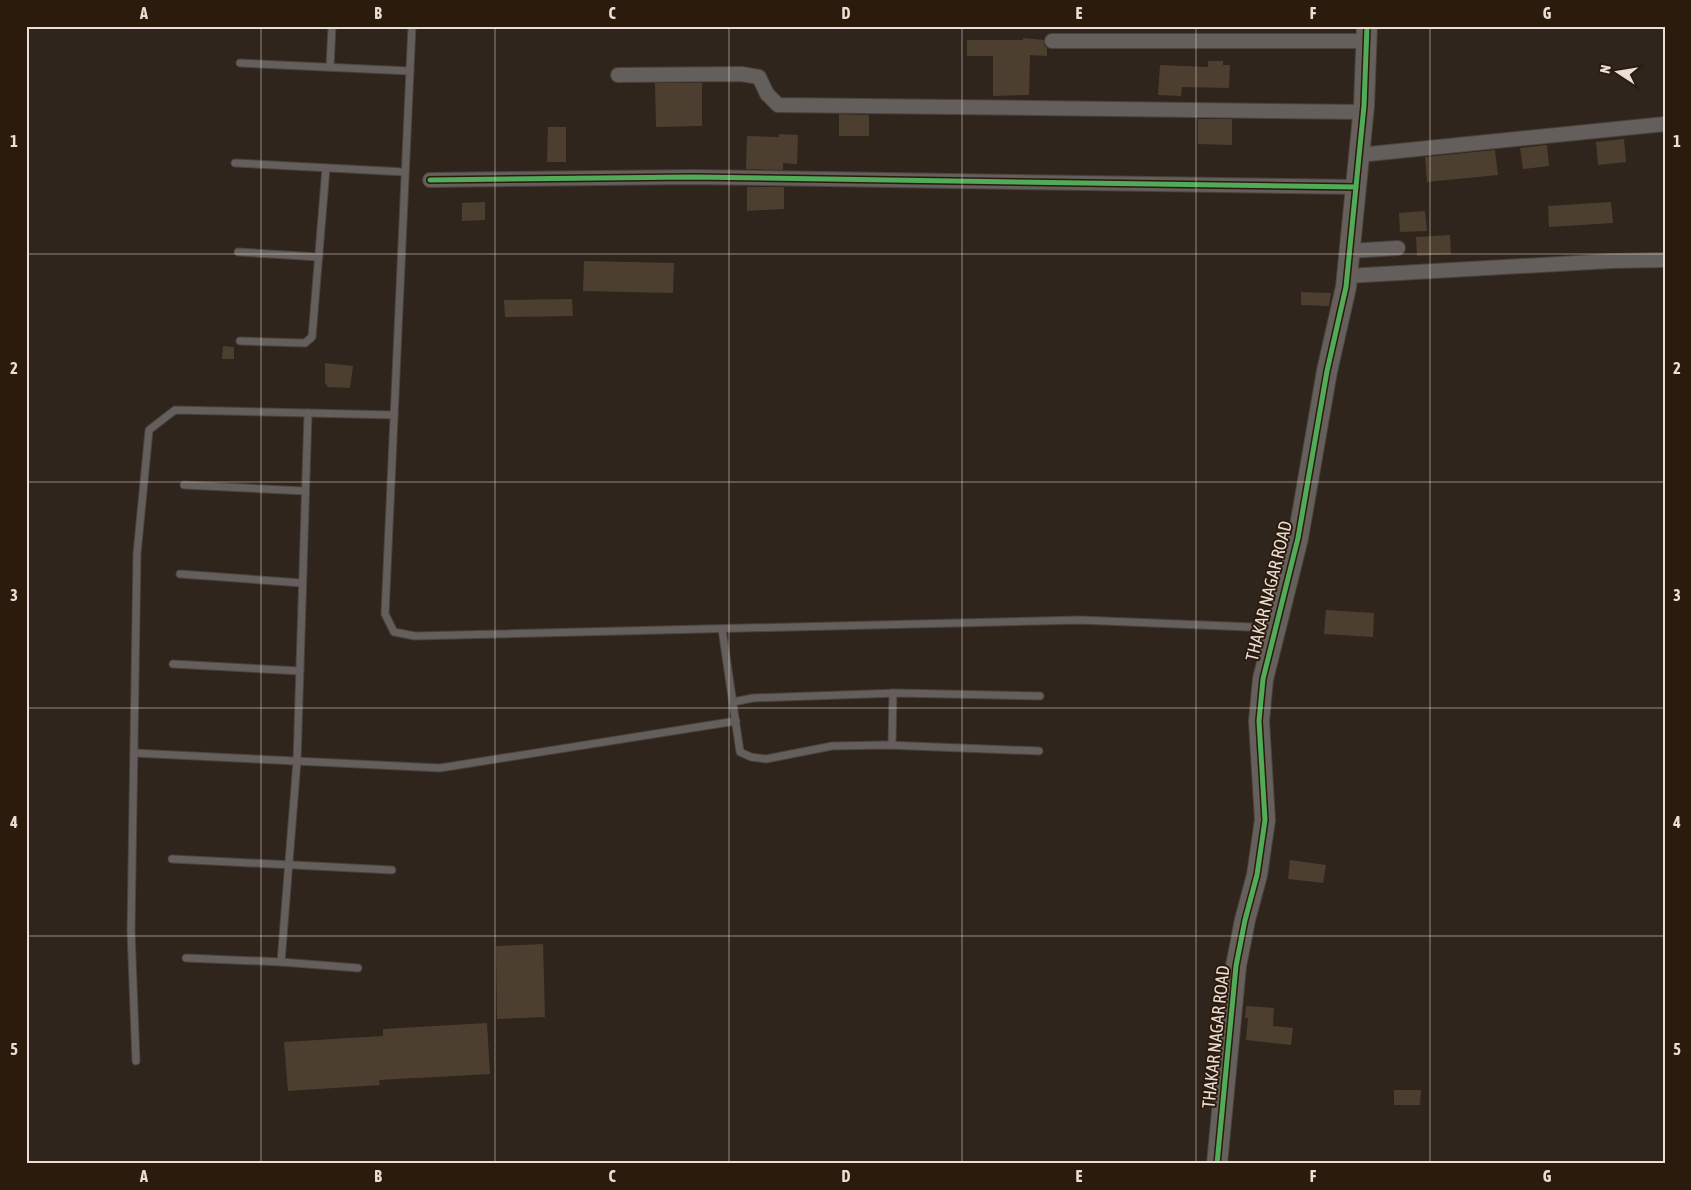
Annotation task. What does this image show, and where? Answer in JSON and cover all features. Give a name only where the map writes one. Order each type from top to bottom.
[{"type":"street","points":[[1052,40],[1367,34]]},
{"type":"street","name":"THAKAR NAGAR ROAD","points":[[1217,1164],[1236,966],[1245,920],[1257,876],[1265,820],[1259,721],[1263,679],[1298,538],[1327,371],[1347,276],[1363,112],[1367,34]]},
{"type":"street","points":[[618,75],[741,74],[759,77],[767,94],[778,105],[1363,112]]},
{"type":"street","points":[[1359,155],[1665,124]]},
{"type":"street","points":[[430,180],[692,177],[1356,187]]},
{"type":"street","points":[[1350,251],[1398,248]]},
{"type":"street","points":[[1347,276],[1611,261],[1665,260]]},
{"type":"lane","points":[[330,67],[332,26]]},
{"type":"lane","points":[[412,26],[385,614],[394,632],[415,636],[1080,620],[1275,628]]},
{"type":"lane","points":[[240,63],[410,71]]},
{"type":"lane","points":[[235,163],[406,172]]},
{"type":"lane","points":[[240,341],[305,343],[312,337],[326,168]]},
{"type":"lane","points":[[238,252],[319,256]]},
{"type":"lane","points":[[136,1061],[131,931],[137,554],[149,430],[175,410],[394,415]]},
{"type":"lane","points":[[281,962],[296,762],[308,413]]},
{"type":"lane","points":[[184,485],[305,491]]},
{"type":"lane","points":[[180,574],[302,583]]},
{"type":"lane","points":[[722,629],[740,752],[751,757],[766,760],[832,746],[892,745],[1039,751]]},
{"type":"lane","points":[[173,664],[300,671]]},
{"type":"lane","points":[[733,702],[754,698],[893,693],[1040,696]]},
{"type":"lane","points":[[892,745],[893,693]]},
{"type":"lane","points":[[134,753],[440,768],[736,721]]},
{"type":"lane","points":[[172,859],[392,870]]},
{"type":"lane","points":[[186,958],[281,962],[358,968]]},
{"type":"building","points":[[1023,38],[1044,40],[1044,45],[1047,48],[1047,56],[1030,55],[1029,95],[993,96],[993,56],[967,56],[967,40],[1023,40]]},
{"type":"building","points":[[1208,61],[1223,61],[1223,65],[1230,65],[1229,88],[1182,87],[1181,96],[1158,95],[1160,65],[1208,67]]},
{"type":"building","points":[[655,83],[702,83],[702,126],[656,127]]},
{"type":"building","points":[[839,114],[869,115],[869,136],[839,136]]},
{"type":"building","points":[[1198,119],[1232,119],[1232,145],[1198,144]]},
{"type":"building","points":[[548,127],[566,127],[566,162],[547,162]]},
{"type":"building","points":[[779,134],[798,135],[797,164],[783,163],[783,170],[746,169],[747,136],[779,137]]},
{"type":"building","points":[[1624,139],[1626,162],[1598,165],[1596,142]]},
{"type":"building","points":[[1547,145],[1549,166],[1523,169],[1520,148]]},
{"type":"building","points":[[1495,150],[1498,175],[1427,182],[1425,157]]},
{"type":"building","points":[[747,187],[784,187],[784,209],[747,211]]},
{"type":"building","points":[[485,202],[485,220],[462,221],[462,203]]},
{"type":"building","points":[[1611,202],[1613,223],[1549,227],[1548,206]]},
{"type":"building","points":[[1425,211],[1427,231],[1400,232],[1399,213]]},
{"type":"building","points":[[1450,235],[1451,254],[1417,256],[1416,237]]},
{"type":"building","points":[[584,261],[674,263],[673,293],[583,291]]},
{"type":"building","points":[[1301,292],[1331,293],[1329,306],[1301,305]]},
{"type":"building","points":[[572,299],[573,316],[505,317],[504,300]]},
{"type":"building","points":[[223,346],[234,347],[234,359],[222,359]]},
{"type":"building","points":[[325,363],[353,366],[350,388],[328,387],[325,383]]},
{"type":"building","points":[[1326,610],[1374,613],[1373,637],[1324,634]]},
{"type":"building","points":[[1290,860],[1326,865],[1323,883],[1288,879]]},
{"type":"building","points":[[543,944],[545,1017],[497,1019],[496,946]]},
{"type":"building","points":[[1246,1006],[1274,1008],[1273,1026],[1293,1028],[1291,1045],[1246,1040],[1248,1018],[1245,1018]]},
{"type":"building","points":[[487,1023],[490,1074],[379,1080],[380,1085],[288,1091],[284,1042],[383,1036],[383,1029]]},
{"type":"building","points":[[1394,1090],[1421,1090],[1420,1105],[1394,1105]]},
{"type":"cycle path","points":[[1217,1164],[1236,966],[1245,920],[1257,875],[1265,820],[1259,721],[1263,679],[1298,538],[1327,371],[1346,287],[1364,106],[1367,26]]},
{"type":"cycle path","points":[[430,180],[692,177],[1356,187]]}]
